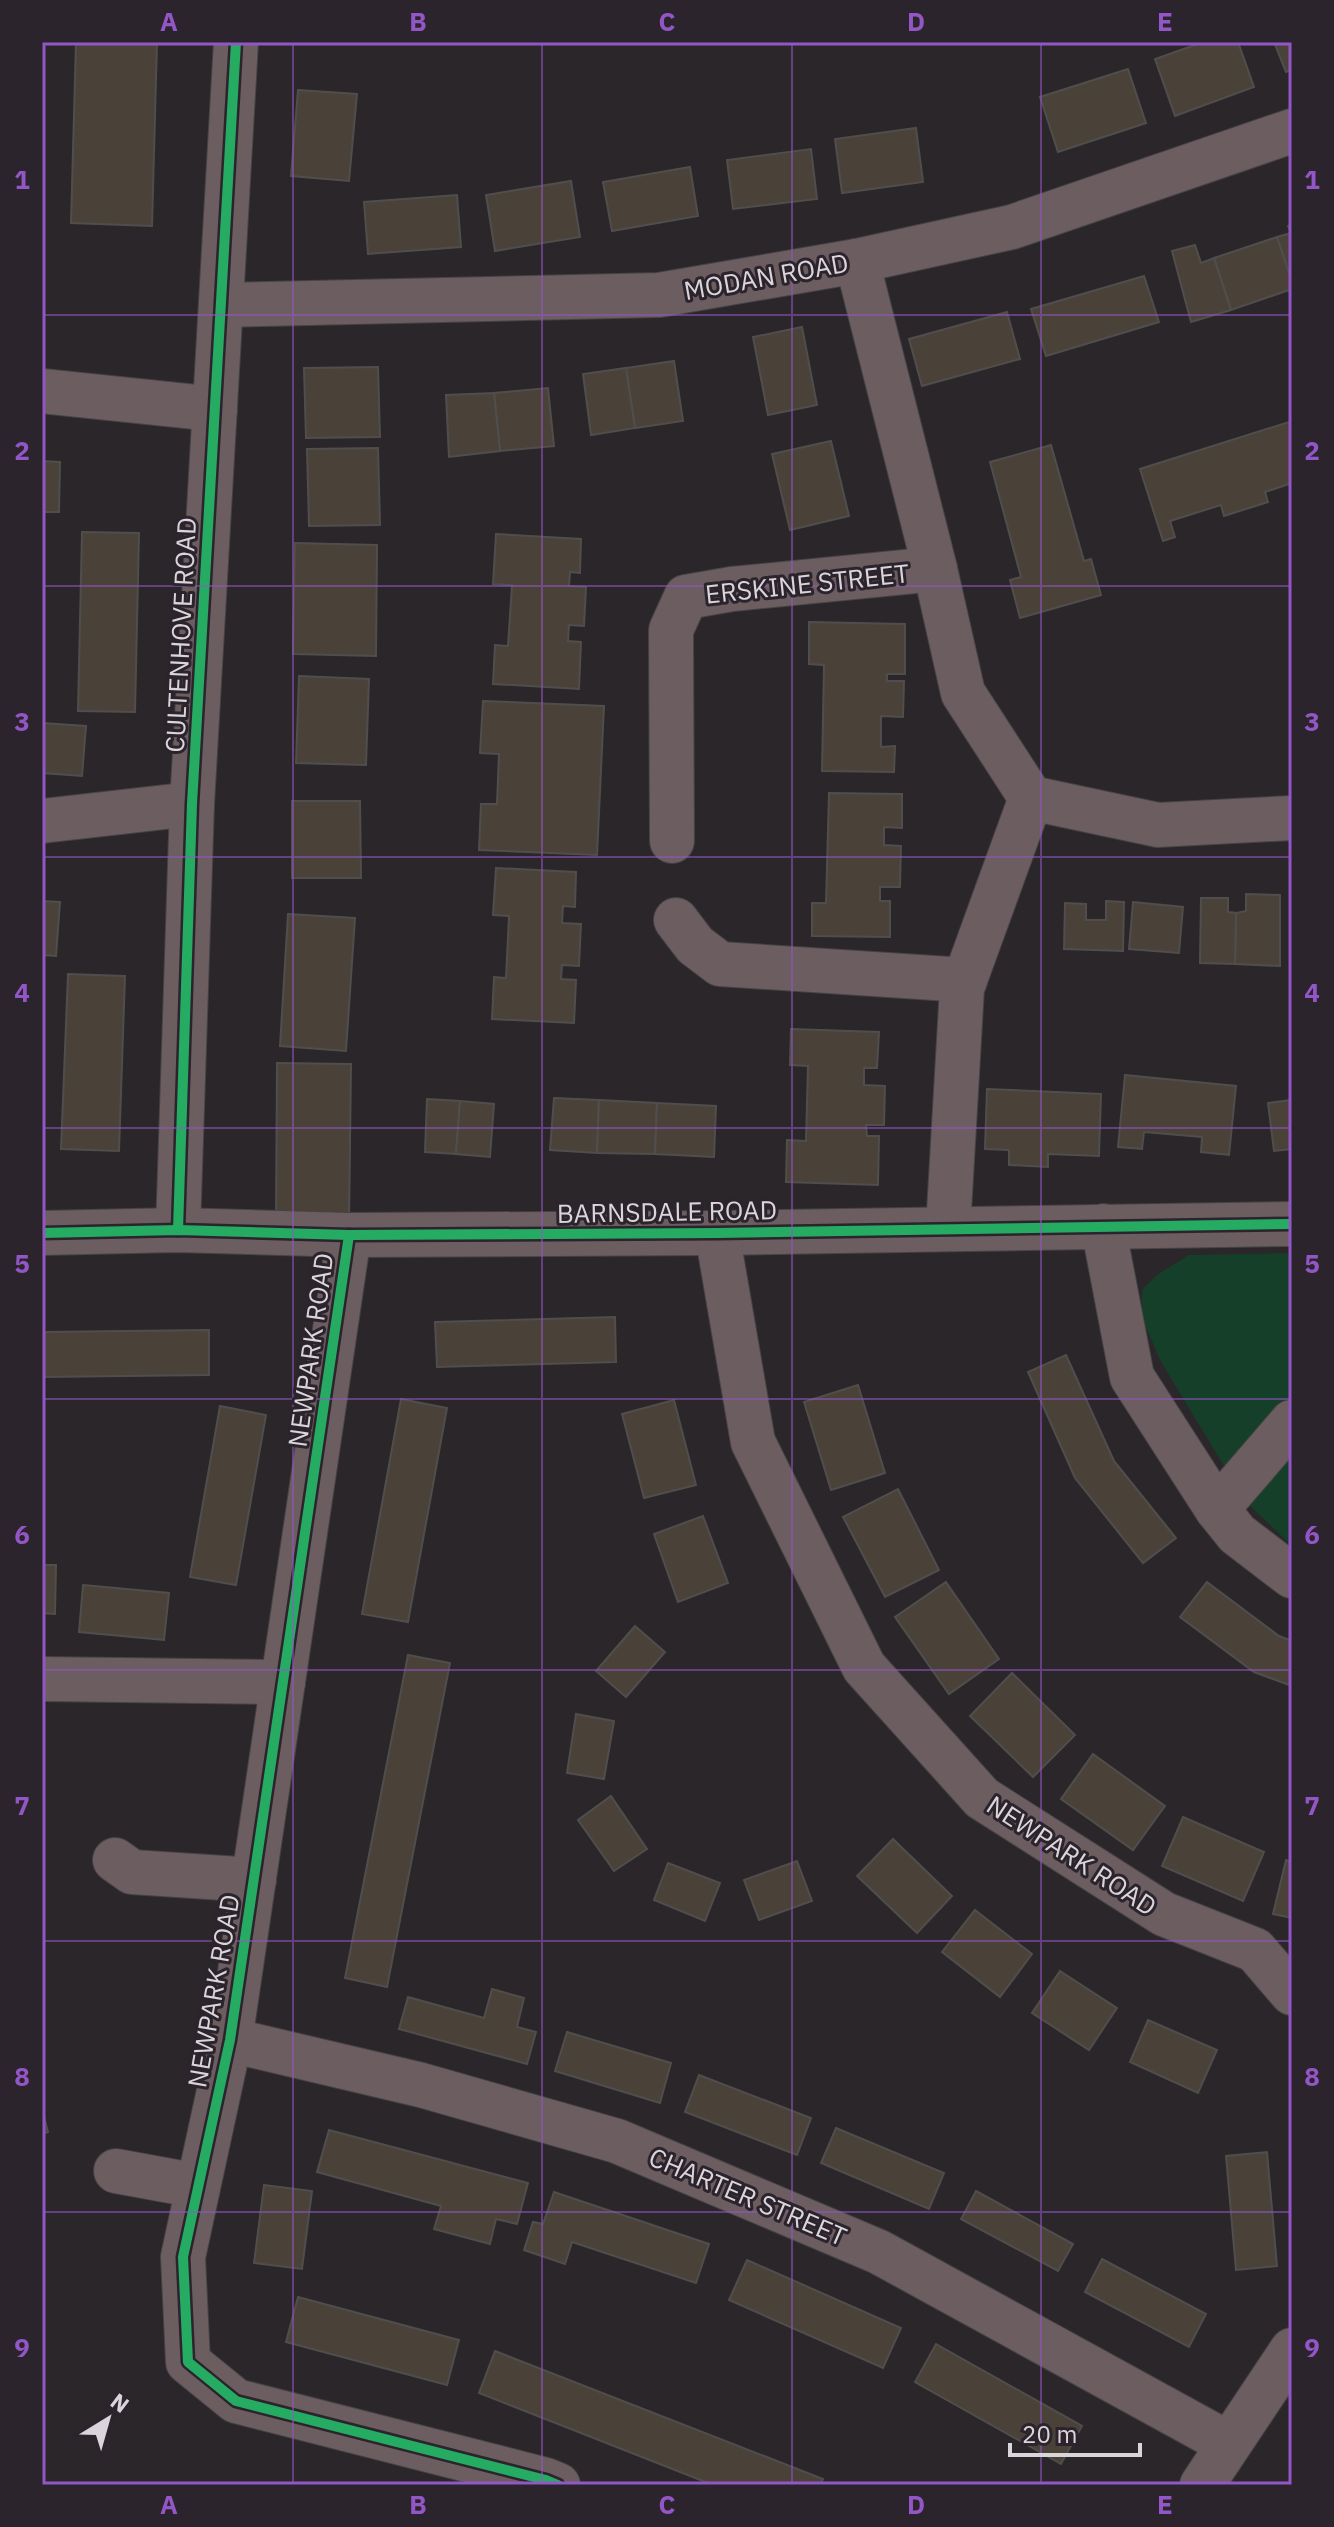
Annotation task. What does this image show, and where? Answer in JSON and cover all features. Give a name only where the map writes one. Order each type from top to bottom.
[{"type":"street","name":"CULTENHOVE ROAD","points":[[178,1230],[192,804],[236,42]]},
{"type":"street","name":"MODAN ROAD","points":[[221,305],[659,295],[857,261],[1012,227],[1292,131]]},
{"type":"street","name":"ERSKINE STREET","points":[[857,261],[963,693],[1031,798]]},
{"type":"street","points":[[42,391],[215,409]]},
{"type":"street","name":"ERSKINE STREET","points":[[672,841],[671,630],[686,597],[732,589],[935,569]]},
{"type":"street","points":[[948,1229],[962,988],[1031,798],[1158,825],[1292,818]]},
{"type":"street","points":[[42,821],[192,804]]},
{"type":"street","points":[[676,920],[695,945],[720,964],[965,980]]},
{"type":"street","name":"BARNSDALE ROAD","points":[[42,1233],[178,1230],[349,1235],[717,1233],[1292,1224]]},
{"type":"street","points":[[1103,1226],[1132,1377],[1217,1509],[1237,1534],[1292,1576]]},
{"type":"street","name":"NEWPARK ROAD","points":[[717,1233],[753,1442],[864,1667],[982,1798],[1164,1914],[1255,1950],[1292,1993]]},
{"type":"street","name":"NEWPARK ROAD","points":[[349,1235],[230,2040],[183,2257],[188,2362],[236,2401],[558,2485]]},
{"type":"street","points":[[1217,1509],[1292,1422]]},
{"type":"street","points":[[42,1679],[283,1682]]},
{"type":"street","points":[[115,1860],[132,1872],[254,1880]]},
{"type":"street","name":"CHARTER STREET","points":[[230,2040],[421,2085],[617,2141],[879,2252],[1229,2444]]},
{"type":"street","points":[[116,2171],[198,2186]]},
{"type":"street","points":[[1202,2485],[1292,2350]]},
{"type":"green space","points":[[1292,1253],[1292,1546],[1245,1501],[1160,1360],[1142,1318],[1142,1290],[1158,1274],[1189,1255]]},
{"type":"building","points":[[76,42],[157,42],[152,226],[71,223]]},
{"type":"building","points":[[1203,42],[1238,42],[1254,87],[1175,116],[1155,59]]},
{"type":"building","points":[[1274,42],[1292,42],[1292,70],[1286,72]]},
{"type":"building","points":[[1128,69],[1146,123],[1058,152],[1040,97]]},
{"type":"building","points":[[298,90],[357,94],[349,181],[291,176]]},
{"type":"building","points":[[916,128],[923,182],[842,193],[835,139]]},
{"type":"building","points":[[811,149],[817,199],[733,209],[727,160]]},
{"type":"building","points":[[690,167],[698,216],[612,231],[603,182]]},
{"type":"building","points":[[571,181],[580,237],[495,251],[486,195]]},
{"type":"building","points":[[457,195],[461,247],[368,254],[364,202]]},
{"type":"building","points":[[1292,224],[1292,282],[1277,237],[1291,233],[1288,226]]},
{"type":"building","points":[[1277,237],[1292,289],[1231,310],[1214,258]]},
{"type":"building","points":[[1195,245],[1201,263],[1214,258],[1231,310],[1191,322],[1172,251]]},
{"type":"building","points":[[1144,276],[1159,322],[1046,356],[1031,309]]},
{"type":"building","points":[[1007,312],[1020,359],[922,386],[909,339]]},
{"type":"building","points":[[802,327],[817,405],[768,415],[753,337]]},
{"type":"building","points":[[674,361],[683,421],[635,428],[626,368]]},
{"type":"building","points":[[378,367],[380,437],[306,438],[304,368]]},
{"type":"building","points":[[626,368],[635,428],[591,435],[583,374]]},
{"type":"building","points":[[548,388],[554,446],[500,451],[494,393]]},
{"type":"building","points":[[494,393],[500,451],[449,457],[446,395]]},
{"type":"building","points":[[1292,421],[1292,483],[1265,492],[1268,502],[1224,516],[1221,505],[1170,521],[1175,537],[1163,541],[1140,469]]},
{"type":"building","points":[[831,441],[849,516],[790,530],[772,454]]},
{"type":"building","points":[[1051,445],[1084,561],[1091,559],[1101,595],[1020,618],[1010,580],[1021,577],[990,462]]},
{"type":"building","points":[[378,448],[380,525],[309,526],[307,449]]},
{"type":"building","points":[[42,461],[60,462],[59,512],[42,512]]},
{"type":"building","points":[[82,532],[139,533],[135,712],[78,711]]},
{"type":"building","points":[[496,534],[581,539],[580,573],[570,572],[569,586],[586,587],[584,626],[569,625],[568,641],[581,642],[579,689],[493,684],[495,645],[508,646],[512,585],[493,584]]},
{"type":"building","points":[[295,543],[377,545],[376,656],[293,654]]},
{"type":"building","points":[[809,622],[905,624],[905,674],[887,674],[887,681],[904,681],[903,717],[881,716],[881,747],[895,746],[894,772],[822,771],[824,665],[809,664]]},
{"type":"building","points":[[299,676],[369,679],[366,765],[296,763]]},
{"type":"building","points":[[483,701],[604,706],[597,855],[479,850],[481,804],[497,804],[499,754],[480,753]]},
{"type":"building","points":[[42,723],[86,726],[82,776],[42,773]]},
{"type":"building","points":[[829,793],[902,794],[902,828],[884,827],[884,845],[901,846],[900,887],[880,887],[880,901],[890,901],[890,937],[812,936],[812,903],[826,903]]},
{"type":"building","points":[[292,801],[360,801],[361,878],[292,878]]},
{"type":"building","points":[[496,868],[576,872],[575,907],[563,906],[562,923],[581,924],[579,966],[562,965],[561,979],[576,980],[574,1023],[492,1019],[494,977],[506,978],[509,916],[493,915]]},
{"type":"building","points":[[1246,894],[1280,895],[1280,966],[1235,964],[1236,913],[1246,911]]},
{"type":"building","points":[[1201,898],[1228,898],[1228,912],[1236,913],[1235,964],[1200,963]]},
{"type":"building","points":[[42,901],[60,902],[56,956],[42,955]]},
{"type":"building","points":[[1106,901],[1124,902],[1123,951],[1064,949],[1065,903],[1086,904],[1086,920],[1106,920]]},
{"type":"building","points":[[1133,902],[1183,907],[1179,953],[1129,949]]},
{"type":"building","points":[[288,914],[355,918],[346,1051],[280,1046]]},
{"type":"building","points":[[68,974],[125,976],[119,1151],[61,1149]]},
{"type":"building","points":[[791,1029],[879,1032],[877,1068],[864,1068],[864,1085],[885,1086],[884,1125],[866,1125],[867,1136],[879,1136],[878,1185],[786,1182],[787,1140],[806,1141],[808,1066],[790,1065]]},
{"type":"building","points":[[277,1063],[351,1064],[349,1223],[276,1222]]},
{"type":"building","points":[[1125,1075],[1236,1086],[1229,1155],[1201,1152],[1202,1137],[1144,1132],[1142,1149],[1118,1147]]},
{"type":"building","points":[[987,1089],[1101,1094],[1099,1156],[1048,1154],[1048,1167],[1009,1165],[1009,1150],[985,1149]]},
{"type":"building","points":[[554,1098],[599,1100],[597,1153],[550,1150]]},
{"type":"building","points":[[427,1099],[460,1101],[456,1154],[425,1152]]},
{"type":"building","points":[[599,1100],[657,1103],[655,1154],[597,1153]]},
{"type":"building","points":[[1292,1100],[1292,1149],[1274,1151],[1268,1103]]},
{"type":"building","points":[[460,1101],[494,1104],[490,1157],[456,1154]]},
{"type":"building","points":[[657,1103],[716,1106],[714,1157],[655,1154]]},
{"type":"building","points":[[615,1317],[616,1362],[437,1367],[435,1322]]},
{"type":"building","points":[[209,1330],[209,1375],[42,1377],[42,1332]]},
{"type":"building","points":[[1066,1355],[1114,1461],[1176,1538],[1143,1563],[1075,1478],[1028,1372]]},
{"type":"building","points":[[858,1385],[885,1473],[831,1490],[804,1402]]},
{"type":"building","points":[[401,1399],[447,1408],[408,1622],[362,1614]]},
{"type":"building","points":[[674,1400],[696,1485],[644,1498],[622,1414]]},
{"type":"building","points":[[220,1406],[266,1415],[236,1585],[190,1577]]},
{"type":"building","points":[[898,1489],[939,1570],[885,1597],[843,1517]]},
{"type":"building","points":[[703,1516],[728,1583],[678,1602],[654,1534]]},
{"type":"building","points":[[42,1565],[56,1565],[55,1614],[42,1613]]},
{"type":"building","points":[[946,1582],[999,1659],[949,1694],[895,1617]]},
{"type":"building","points":[[1207,1582],[1279,1636],[1292,1641],[1292,1686],[1254,1672],[1180,1617]]},
{"type":"building","points":[[83,1585],[169,1593],[164,1640],[79,1632]]},
{"type":"building","points":[[635,1626],[665,1652],[626,1697],[596,1671]]},
{"type":"building","points":[[408,1655],[450,1663],[387,1987],[345,1978]]},
{"type":"building","points":[[1012,1673],[1075,1735],[1033,1777],[970,1716]]},
{"type":"building","points":[[576,1714],[614,1721],[604,1779],[567,1773]]},
{"type":"building","points":[[1093,1754],[1165,1806],[1133,1850],[1061,1799]]},
{"type":"building","points":[[611,1796],[647,1849],[614,1871],[578,1820]]},
{"type":"building","points":[[1183,1817],[1264,1852],[1243,1901],[1162,1866]]},
{"type":"building","points":[[893,1839],[952,1896],[917,1933],[857,1876]]},
{"type":"building","points":[[1286,1860],[1292,1862],[1292,1918],[1273,1914]]},
{"type":"building","points":[[797,1861],[812,1901],[759,1920],[744,1880]]},
{"type":"building","points":[[668,1863],[720,1883],[705,1921],[654,1900]]},
{"type":"building","points":[[975,1910],[1032,1954],[1000,1997],[942,1952]]},
{"type":"building","points":[[1060,1971],[1117,2008],[1089,2050],[1032,2013]]},
{"type":"building","points":[[492,1989],[524,1998],[517,2027],[536,2032],[527,2064],[399,2029],[408,1997],[484,2018]]},
{"type":"building","points":[[1148,2020],[1217,2050],[1198,2093],[1130,2062]]},
{"type":"building","points":[[567,2032],[671,2063],[660,2103],[555,2071]]},
{"type":"building","points":[[699,2075],[811,2118],[797,2155],[685,2112]]},
{"type":"building","points":[[42,2109],[48,2132],[42,2134]]},
{"type":"building","points":[[836,2128],[944,2173],[929,2209],[821,2163]]},
{"type":"building","points":[[329,2130],[528,2183],[517,2224],[496,2219],[490,2244],[434,2229],[441,2206],[317,2172]]},
{"type":"building","points":[[1267,2152],[1277,2266],[1236,2270],[1226,2156]]},
{"type":"building","points":[[264,2185],[312,2191],[302,2269],[254,2263]]},
{"type":"building","points":[[976,2191],[1073,2244],[1058,2271],[961,2219]]},
{"type":"building","points":[[554,2192],[709,2244],[696,2283],[572,2242],[565,2264],[524,2250],[533,2222],[543,2224]]},
{"type":"building","points":[[1102,2259],[1206,2314],[1189,2347],[1085,2292]]},
{"type":"building","points":[[747,2260],[901,2328],[883,2368],[729,2300]]},
{"type":"building","points":[[298,2297],[459,2340],[447,2385],[286,2342]]},
{"type":"building","points":[[936,2344],[1082,2426],[1061,2464],[915,2382]]},
{"type":"building","points":[[495,2351],[823,2479],[820,2485],[713,2485],[479,2393]]},
{"type":"cycle path","points":[[178,1230],[192,804],[236,42]]},
{"type":"cycle path","points":[[42,1233],[178,1230],[349,1235],[717,1233],[1292,1224]]},
{"type":"cycle path","points":[[349,1235],[230,2040],[183,2257],[188,2362],[236,2401],[558,2485]]}]
